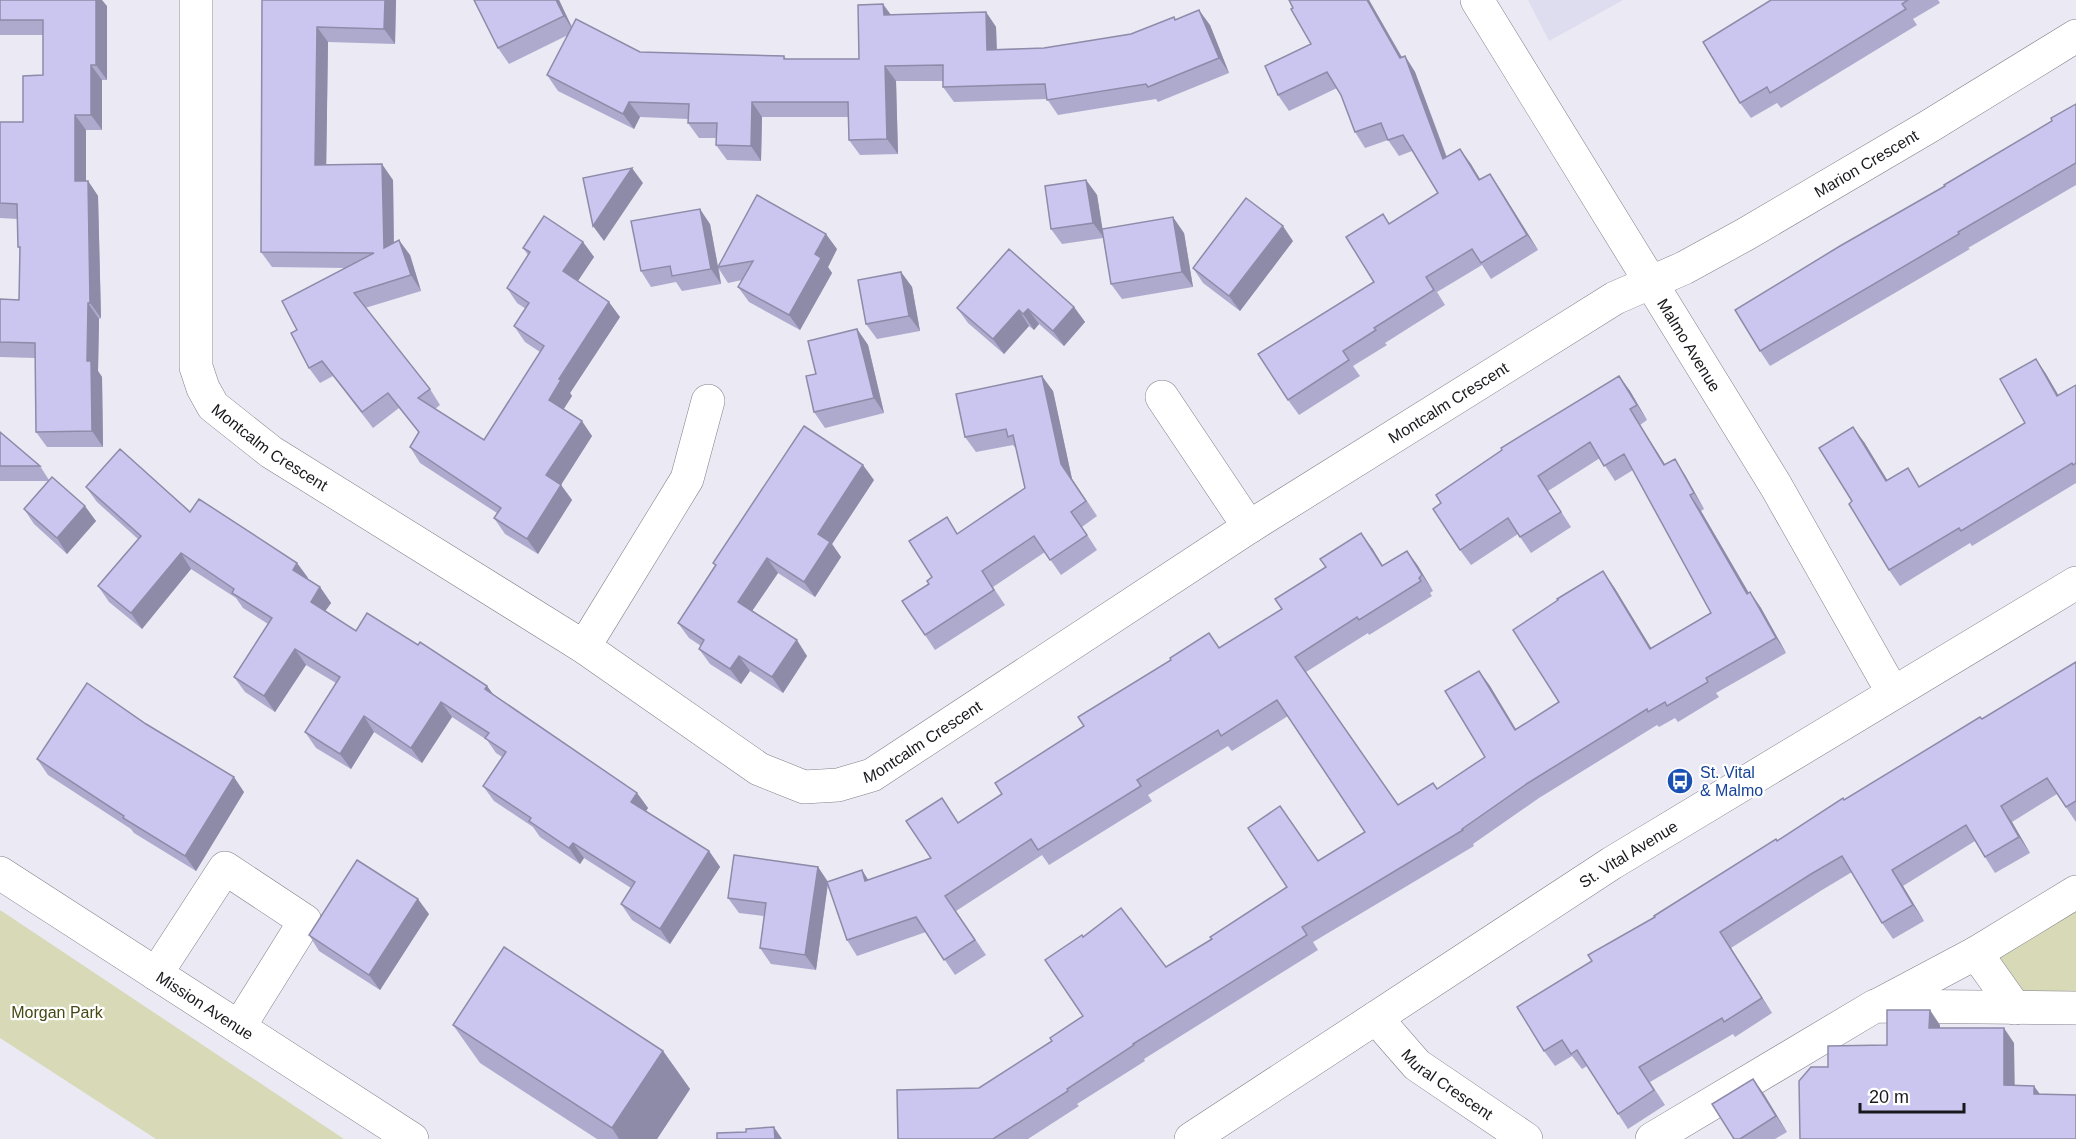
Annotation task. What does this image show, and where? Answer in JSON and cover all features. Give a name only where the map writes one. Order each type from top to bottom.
[{"type":"street","name":"Montcalm Crescent","points":[[196,0],[196,367],[202,388],[213,406],[271,452],[584,647],[759,769],[804,787],[838,785],[872,775],[1249,527],[1615,298],[1651,282]]},
{"type":"street","name":"Malmo Avenue","points":[[1477,0],[1776,486],[1893,693]]},
{"type":"street","name":"Marion Crescent","points":[[1651,282],[1684,268],[1746,234],[1928,127],[2076,36]]},
{"type":"street","points":[[1162,397],[1249,527]]},
{"type":"street","points":[[584,647],[687,478],[708,400]]},
{"type":"street","name":"St. Vital Avenue","points":[[1191,1139],[1612,863],[2076,583]]},
{"type":"street","points":[[156,974],[225,868],[305,921],[239,1027]]},
{"type":"street","name":"Mission Avenue","points":[[0,873],[411,1139]]},
{"type":"street","points":[[1652,1139],[1875,1006],[1976,953],[2076,892]]},
{"type":"street","points":[[1976,953],[2015,1008]]},
{"type":"street","points":[[1875,1006],[2076,1008]]},
{"type":"street","name":"Mural Crescent","points":[[1376,1018],[1417,1065],[1526,1139]]},
{"type":"shaded area","points":[[1528,0],[1623,0],[1549,41]]},
{"type":"green space","points":[[2076,908],[2076,993],[2023,991],[2004,976],[2000,958],[2013,945]]},
{"type":"green space","name":"Morgan Park","points":[[0,910],[344,1139],[156,1139],[0,1038]]},
{"type":"building","points":[[0,0],[96,0],[96,65],[91,65],[91,115],[75,115],[75,181],[88,181],[90,303],[88,303],[87,361],[91,361],[92,431],[36,432],[35,343],[0,342],[0,299],[19,300],[20,247],[18,247],[17,204],[0,203],[0,122],[23,122],[23,76],[43,75],[43,20],[0,20]]},
{"type":"building","points":[[262,0],[385,0],[384,29],[317,27],[315,165],[382,164],[384,248],[399,240],[411,275],[354,293],[430,389],[418,398],[484,440],[544,346],[514,326],[529,303],[507,288],[530,252],[523,248],[544,216],[583,242],[563,271],[609,302],[559,379],[561,380],[549,400],[582,421],[546,475],[561,485],[527,539],[494,518],[501,508],[410,447],[419,432],[388,393],[362,412],[322,361],[309,368],[291,333],[297,330],[282,301],[374,253],[261,252]]},
{"type":"building","points":[[474,0],[556,0],[564,16],[498,48]]},
{"type":"building","points":[[1289,0],[1367,0],[1400,58],[1405,56],[1443,159],[1460,149],[1479,180],[1490,174],[1527,235],[1481,263],[1472,249],[1426,277],[1434,290],[1374,328],[1376,330],[1343,351],[1349,360],[1288,400],[1258,354],[1374,282],[1346,237],[1383,214],[1389,224],[1438,193],[1403,135],[1388,140],[1381,123],[1355,132],[1341,95],[1327,72],[1278,95],[1265,66],[1311,44],[1291,9],[1293,8]]},
{"type":"building","points":[[1771,0],[1908,0],[1902,4],[1906,9],[1770,93],[1767,87],[1740,103],[1703,42]]},
{"type":"building","points":[[883,4],[884,15],[986,12],[987,50],[1044,48],[1131,34],[1199,10],[1219,58],[1148,87],[1146,84],[1047,100],[1045,84],[943,87],[943,65],[885,66],[887,139],[849,140],[848,102],[752,102],[751,146],[716,145],[717,123],[688,123],[689,104],[629,102],[623,114],[547,75],[576,19],[640,52],[784,56],[784,59],[859,59],[858,5]]},
{"type":"building","points":[[2076,104],[2076,163],[1760,351],[1735,310],[1945,186]]},
{"type":"building","points":[[632,168],[593,226],[583,178]]},
{"type":"building","points":[[1086,180],[1093,223],[1051,229],[1045,186]]},
{"type":"building","points":[[757,195],[826,234],[815,254],[821,258],[789,315],[738,287],[753,261],[718,267]]},
{"type":"building","points":[[1246,198],[1283,226],[1229,296],[1193,268]]},
{"type":"building","points":[[700,209],[711,269],[672,276],[670,266],[641,271],[631,221]]},
{"type":"building","points":[[1173,217],[1182,272],[1111,284],[1102,229]]},
{"type":"building","points":[[1009,249],[1074,307],[1053,331],[1028,309],[1023,314],[1019,310],[993,339],[957,308]]},
{"type":"building","points":[[901,272],[909,316],[866,324],[858,280]]},
{"type":"building","points":[[857,329],[874,398],[814,412],[806,376],[816,374],[808,341]]},
{"type":"building","points":[[2036,359],[2057,396],[2076,385],[2076,463],[2073,465],[2072,463],[1961,531],[1959,528],[1889,570],[1849,504],[1852,501],[1819,448],[1853,427],[1886,481],[1908,468],[1919,487],[2025,423],[2000,379]]},
{"type":"building","points":[[1042,376],[1061,464],[1086,501],[1071,512],[1087,535],[1050,560],[1034,536],[982,571],[994,590],[925,635],[902,601],[929,584],[927,581],[932,577],[909,541],[947,517],[957,534],[1025,488],[1013,435],[1008,437],[1006,429],[965,437],[956,394]]},
{"type":"building","points":[[1619,376],[1637,405],[1630,409],[1664,465],[1675,459],[1694,493],[1690,495],[1747,594],[1750,592],[1776,638],[1706,678],[1708,682],[1667,706],[1665,702],[1648,712],[1647,709],[1528,783],[1463,830],[1302,927],[1307,935],[1133,1044],[1067,1089],[1068,1091],[993,1139],[898,1139],[897,1090],[979,1088],[1052,1041],[1050,1038],[1083,1016],[1045,960],[1082,935],[1083,937],[1121,908],[1166,967],[1212,939],[1210,937],[1287,887],[1248,828],[1280,806],[1318,861],[1365,832],[1277,700],[1221,736],[1218,730],[1137,780],[1141,786],[1038,850],[1031,839],[945,896],[975,940],[944,960],[916,917],[847,940],[827,882],[862,870],[865,881],[931,858],[906,821],[942,798],[958,823],[1002,794],[995,783],[1084,726],[1078,717],[1171,660],[1170,658],[1209,633],[1219,648],[1282,609],[1275,599],[1326,567],[1320,559],[1361,533],[1382,566],[1407,551],[1422,575],[1419,578],[1421,581],[1359,620],[1357,617],[1295,657],[1398,805],[1433,783],[1437,789],[1485,757],[1445,691],[1479,671],[1515,730],[1559,702],[1513,630],[1557,599],[1603,571],[1650,649],[1711,613],[1624,454],[1604,466],[1590,442],[1538,476],[1561,512],[1520,537],[1508,518],[1460,550],[1433,509],[1441,503],[1436,495],[1502,450],[1501,448]]},
{"type":"building","points":[[804,426],[863,465],[818,534],[830,542],[804,582],[767,558],[738,602],[797,640],[772,677],[739,656],[730,669],[699,649],[704,640],[678,623],[716,565],[713,563]]},
{"type":"building","points":[[0,432],[40,466],[0,466]]},
{"type":"building","points":[[120,449],[190,512],[199,499],[297,563],[293,570],[320,587],[311,602],[356,631],[367,613],[418,645],[420,642],[487,686],[485,689],[637,793],[631,802],[709,851],[660,929],[621,904],[635,882],[573,843],[569,848],[529,821],[531,818],[483,786],[506,752],[485,738],[489,733],[441,702],[411,748],[364,716],[340,754],[305,732],[340,677],[295,649],[264,696],[234,677],[272,618],[232,593],[234,589],[181,553],[131,613],[98,586],[141,536],[86,487]]},
{"type":"building","points":[[52,477],[85,506],[57,538],[24,509]]},
{"type":"building","points":[[2076,662],[2076,801],[2066,807],[2047,778],[2001,806],[2019,837],[1985,857],[1966,825],[1892,870],[1913,905],[1882,923],[1842,856],[1720,932],[1762,998],[1724,1022],[1722,1018],[1639,1067],[1654,1090],[1618,1114],[1577,1050],[1571,1054],[1562,1040],[1544,1051],[1517,1007],[1592,961],[1588,955],[1655,917],[1843,798],[1844,800],[1980,717],[1982,719]]},
{"type":"building","points":[[87,683],[146,724],[234,777],[185,856],[123,818],[124,816],[37,759]]},
{"type":"building","points":[[734,855],[818,867],[805,955],[760,948],[766,903],[728,898]]},
{"type":"building","points":[[357,860],[418,899],[369,975],[309,935]]},
{"type":"building","points":[[504,947],[663,1051],[612,1128],[453,1025]]},
{"type":"building","points":[[1887,1010],[1930,1010],[1929,1028],[2004,1028],[2004,1085],[2034,1086],[2034,1094],[2076,1095],[2076,1139],[1800,1139],[1799,1081],[1811,1067],[1828,1067],[1828,1046],[1887,1045]]},
{"type":"building","points":[[1753,1079],[1776,1116],[1740,1139],[1734,1139],[1712,1104]]},
{"type":"building","points":[[774,1127],[775,1139],[717,1139],[717,1133],[746,1132],[746,1129]]},
{"type":"place","name":"St. Vital & Malmo","points":[[1680,781]]}]
